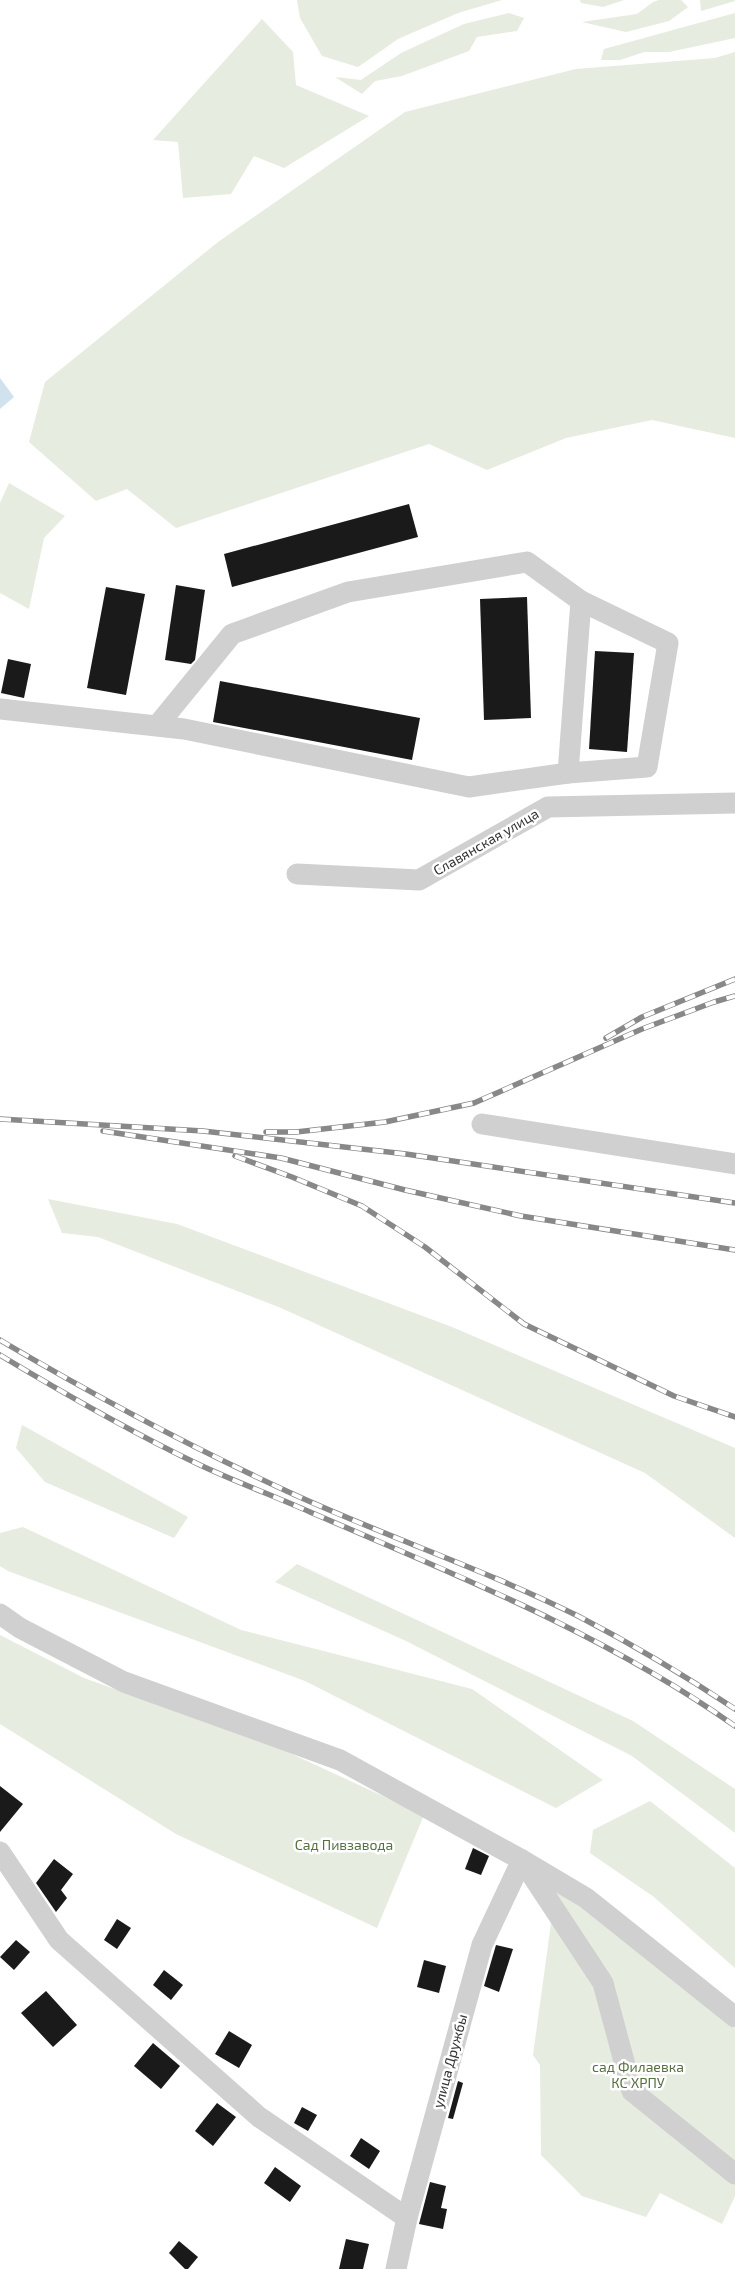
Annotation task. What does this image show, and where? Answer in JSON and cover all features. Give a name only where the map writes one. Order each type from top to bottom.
[{"type":"street","points":[[0,708],[157,726],[184,729],[469,787],[568,773],[647,767],[668,643],[581,601],[527,562],[348,592],[232,634],[157,726]]},
{"type":"street","points":[[568,773],[581,601]]},
{"type":"street","name":"Славянская улица","points":[[297,874],[419,880],[548,806],[735,803]]},
{"type":"street","points":[[482,1124],[735,1164]]},
{"type":"street","points":[[0,1614],[20,1628],[124,1682],[340,1760],[522,1860],[586,1898],[735,2017]]},
{"type":"street","points":[[0,1852],[59,1940],[66,1947],[259,2117],[407,2218]]},
{"type":"street","points":[[522,1860],[602,1983],[632,2091],[735,2174]]},
{"type":"street","name":"улица Дружбы","points":[[396,2269],[407,2218],[482,1946],[522,1860]]},
{"type":"green space","points":[[297,0],[502,0],[458,13],[398,39],[358,67],[322,56],[300,18]]},
{"type":"green space","points":[[580,0],[624,0],[603,7],[581,3]]},
{"type":"green space","points":[[659,0],[681,0],[688,7],[669,21],[626,32],[582,22],[637,14],[653,2]]},
{"type":"green space","points":[[700,0],[735,0],[735,1],[701,11]]},
{"type":"green space","points":[[509,13],[524,18],[517,31],[477,37],[469,51],[402,76],[375,81],[362,94],[335,77],[361,80],[401,53],[464,24]]},
{"type":"green space","points":[[735,13],[735,38],[669,52],[644,52],[620,60],[601,60],[604,49]]},
{"type":"green space","points":[[262,19],[293,52],[296,85],[369,116],[284,168],[254,156],[231,194],[183,198],[178,142],[153,140]]},
{"type":"green space","points":[[735,52],[735,438],[652,420],[566,438],[487,470],[429,444],[176,528],[127,489],[96,501],[29,442],[45,382],[218,242],[405,112],[576,69],[715,58]]},
{"type":"green space","points":[[9,483],[65,516],[44,538],[29,609],[0,593],[0,503]]},
{"type":"green space","points":[[48,1199],[177,1224],[452,1327],[735,1448],[735,1538],[645,1473],[281,1308],[98,1237],[62,1233]]},
{"type":"green space","points":[[22,1425],[188,1517],[174,1538],[45,1482],[16,1448]]},
{"type":"green space","points":[[23,1527],[241,1630],[472,1689],[603,1780],[556,1808],[305,1681],[8,1571],[0,1566],[0,1533]]},
{"type":"green space","points":[[297,1564],[633,1721],[735,1789],[735,1833],[632,1756],[406,1641],[275,1582]]},
{"type":"green space","name":"Сад Пивзавода","points":[[0,1635],[84,1678],[281,1749],[424,1815],[377,1928],[176,1834],[0,1724]]},
{"type":"green space","points":[[650,1801],[735,1868],[735,1968],[654,1897],[590,1853],[593,1830]]},
{"type":"green space","name":"сад Филаевка КС ХРПУ","points":[[556,1887],[679,1979],[735,2029],[735,2196],[722,2224],[660,2193],[646,2217],[582,2196],[541,2155],[540,2065],[533,2055]]},
{"type":"water","points":[[0,378],[14,397],[0,409]]},
{"type":"building","points":[[409,504],[418,537],[232,587],[224,554]]},
{"type":"building","points":[[176,585],[205,590],[195,660],[191,664],[165,660]]},
{"type":"building","points":[[106,587],[145,594],[126,695],[87,688]]},
{"type":"building","points":[[527,597],[531,718],[484,720],[480,599]]},
{"type":"building","points":[[595,651],[634,653],[627,752],[589,749]]},
{"type":"building","points":[[8,659],[31,664],[24,698],[1,693]]},
{"type":"building","points":[[220,681],[420,718],[412,760],[213,722]]},
{"type":"building","points":[[0,1786],[23,1804],[0,1832]]},
{"type":"building","points":[[473,1848],[489,1856],[481,1875],[465,1869]]},
{"type":"building","points":[[54,1859],[73,1874],[61,1890],[67,1898],[56,1912],[36,1883]]},
{"type":"building","points":[[117,1919],[131,1928],[117,1949],[104,1940]]},
{"type":"building","points":[[16,1940],[30,1952],[14,1970],[0,1957]]},
{"type":"building","points":[[496,1945],[513,1949],[499,1992],[484,1986]]},
{"type":"building","points":[[424,1960],[446,1966],[439,1993],[417,1987]]},
{"type":"building","points":[[164,1970],[183,1985],[171,2000],[153,1985]]},
{"type":"building","points":[[46,1991],[77,2025],[53,2047],[21,2013]]},
{"type":"building","points":[[229,2031],[252,2045],[239,2068],[215,2054]]},
{"type":"building","points":[[153,2043],[180,2066],[161,2089],[134,2066]]},
{"type":"building","points":[[458,2081],[463,2083],[453,2119],[448,2118]]},
{"type":"building","points":[[217,2103],[236,2117],[213,2146],[195,2131]]},
{"type":"building","points":[[302,2107],[317,2115],[308,2131],[294,2123]]},
{"type":"building","points":[[361,2138],[380,2151],[369,2169],[350,2156]]},
{"type":"building","points":[[275,2167],[301,2186],[290,2202],[264,2183]]},
{"type":"building","points":[[430,2182],[446,2186],[441,2208],[447,2209],[443,2229],[419,2224]]},
{"type":"building","points":[[346,2239],[369,2244],[363,2269],[339,2269]]},
{"type":"building","points":[[179,2241],[198,2257],[188,2269],[185,2269],[169,2253]]},
{"type":"railway","points":[[606,1038],[642,1017],[735,979]]},
{"type":"railway","points":[[266,1132],[296,1132],[385,1122],[474,1103],[642,1029],[735,996]]},
{"type":"railway","points":[[0,1119],[203,1131],[406,1154],[735,1203]]},
{"type":"railway","points":[[103,1131],[281,1158],[405,1190],[521,1216],[735,1250]]},
{"type":"railway","points":[[235,1156],[362,1206],[425,1247],[524,1324],[674,1396],[735,1417]]},
{"type":"railway","points":[[0,1340],[145,1421],[293,1494],[508,1584],[578,1616],[658,1660],[735,1709]]},
{"type":"railway","points":[[0,1355],[98,1412],[200,1465],[420,1559],[582,1634],[685,1693],[735,1726]]}]
